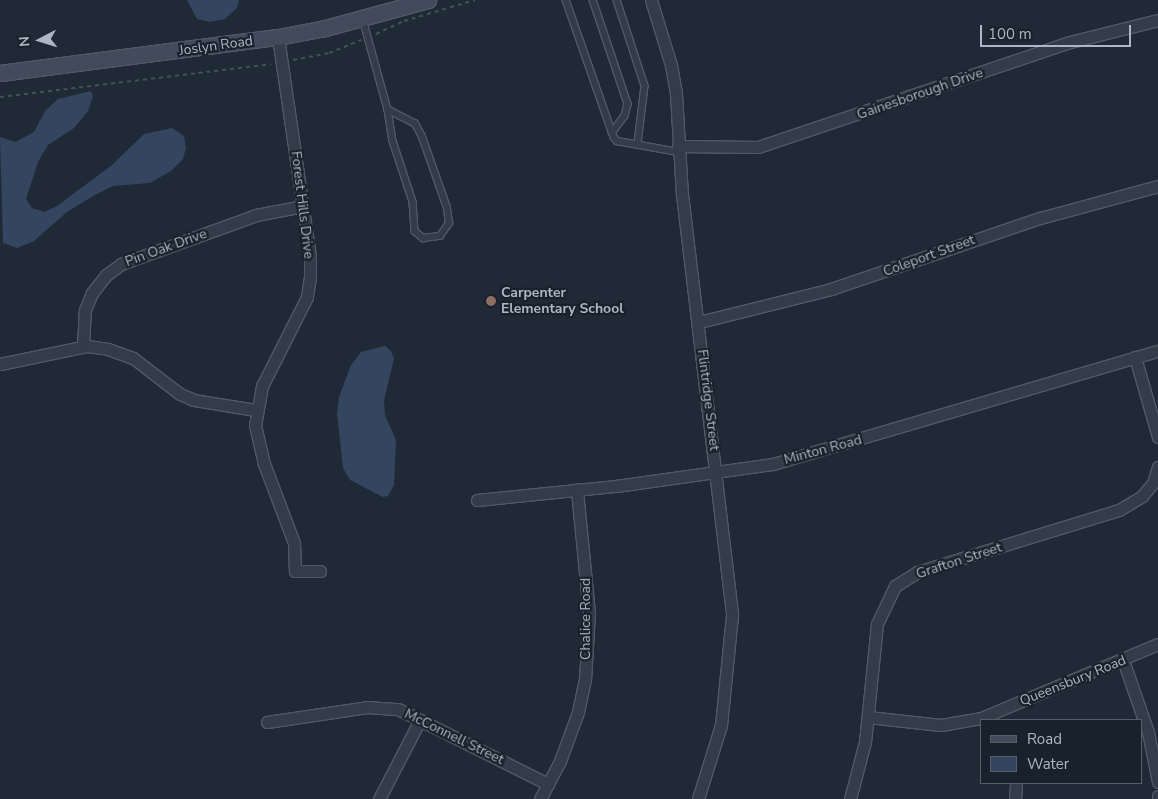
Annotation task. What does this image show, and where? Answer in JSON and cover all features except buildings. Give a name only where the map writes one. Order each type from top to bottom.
[{"type":"street","name":"Joslyn Road","points":[[0,73],[278,37],[363,19],[428,0]]},
{"type":"street","name":"Flintridge Street","points":[[651,0],[671,65],[678,149],[717,472],[732,615],[730,661],[721,725],[698,799]]},
{"type":"street","name":"Gainesborough Drive","points":[[678,149],[758,147],[1070,42],[1158,20]]},
{"type":"street","name":"Forest Hills Drive","points":[[278,37],[310,257],[306,297],[270,367],[256,410],[258,443],[294,543],[295,571],[320,571]]},
{"type":"street","name":"Coleport Street","points":[[698,322],[831,289],[1040,218],[1158,186]]},
{"type":"street","name":"Pin Oak Drive","points":[[83,346],[85,310],[92,293],[106,275],[121,264],[256,215],[303,206]]},
{"type":"street","points":[[0,364],[83,346],[108,348],[133,358],[174,390],[194,400],[256,410]]},
{"type":"street","name":"Minton Road","points":[[477,500],[578,490],[773,464],[1158,350]]},
{"type":"street","points":[[1136,357],[1158,437]]},
{"type":"street","name":"Grafton Street","points":[[850,799],[868,718],[877,624],[895,586],[917,572],[1119,510],[1142,496],[1153,483],[1158,467]]},
{"type":"street","name":"Chalice Road","points":[[540,799],[560,761],[578,712],[589,644],[586,565],[578,490]]},
{"type":"street","name":"Queensbury Road","points":[[868,718],[941,725],[1005,715],[1158,644]]},
{"type":"street","points":[[1123,660],[1148,732],[1158,782]]},
{"type":"street","name":"McConnell Street","points":[[267,722],[382,707],[398,709],[548,784]]},
{"type":"street","points":[[379,799],[420,720]]},
{"type":"street","points":[[1015,799],[1016,784]]},
{"type":"lane","points":[[566,0],[612,133],[617,141],[678,149]]},
{"type":"lane","points":[[592,0],[628,104],[625,116],[612,133]]},
{"type":"lane","points":[[617,0],[646,86],[638,144]]},
{"type":"lane","points":[[363,19],[388,110],[393,141],[413,202],[416,231],[423,238],[440,236],[449,223],[447,208],[422,137],[415,124],[388,110]]},
{"type":"path","points":[[0,97],[282,62],[329,53],[404,21],[475,0]]},
{"type":"water","points":[[187,0],[239,0],[237,8],[225,19],[210,22],[197,19]]},
{"type":"water","points":[[91,91],[93,96],[88,111],[74,128],[48,145],[38,162],[26,199],[32,208],[44,212],[57,206],[112,165],[144,134],[172,128],[184,136],[186,148],[183,159],[171,171],[150,183],[113,186],[95,195],[67,212],[34,241],[17,248],[3,243],[0,137],[15,142],[34,132],[45,111],[58,99]]},
{"type":"water","points":[[385,346],[391,351],[394,359],[384,400],[385,415],[396,440],[394,485],[388,496],[383,497],[350,480],[343,468],[337,414],[339,397],[351,365],[361,352]]},
{"type":"place","name":"Carpenter Elementary School","points":[[491,301]]}]
